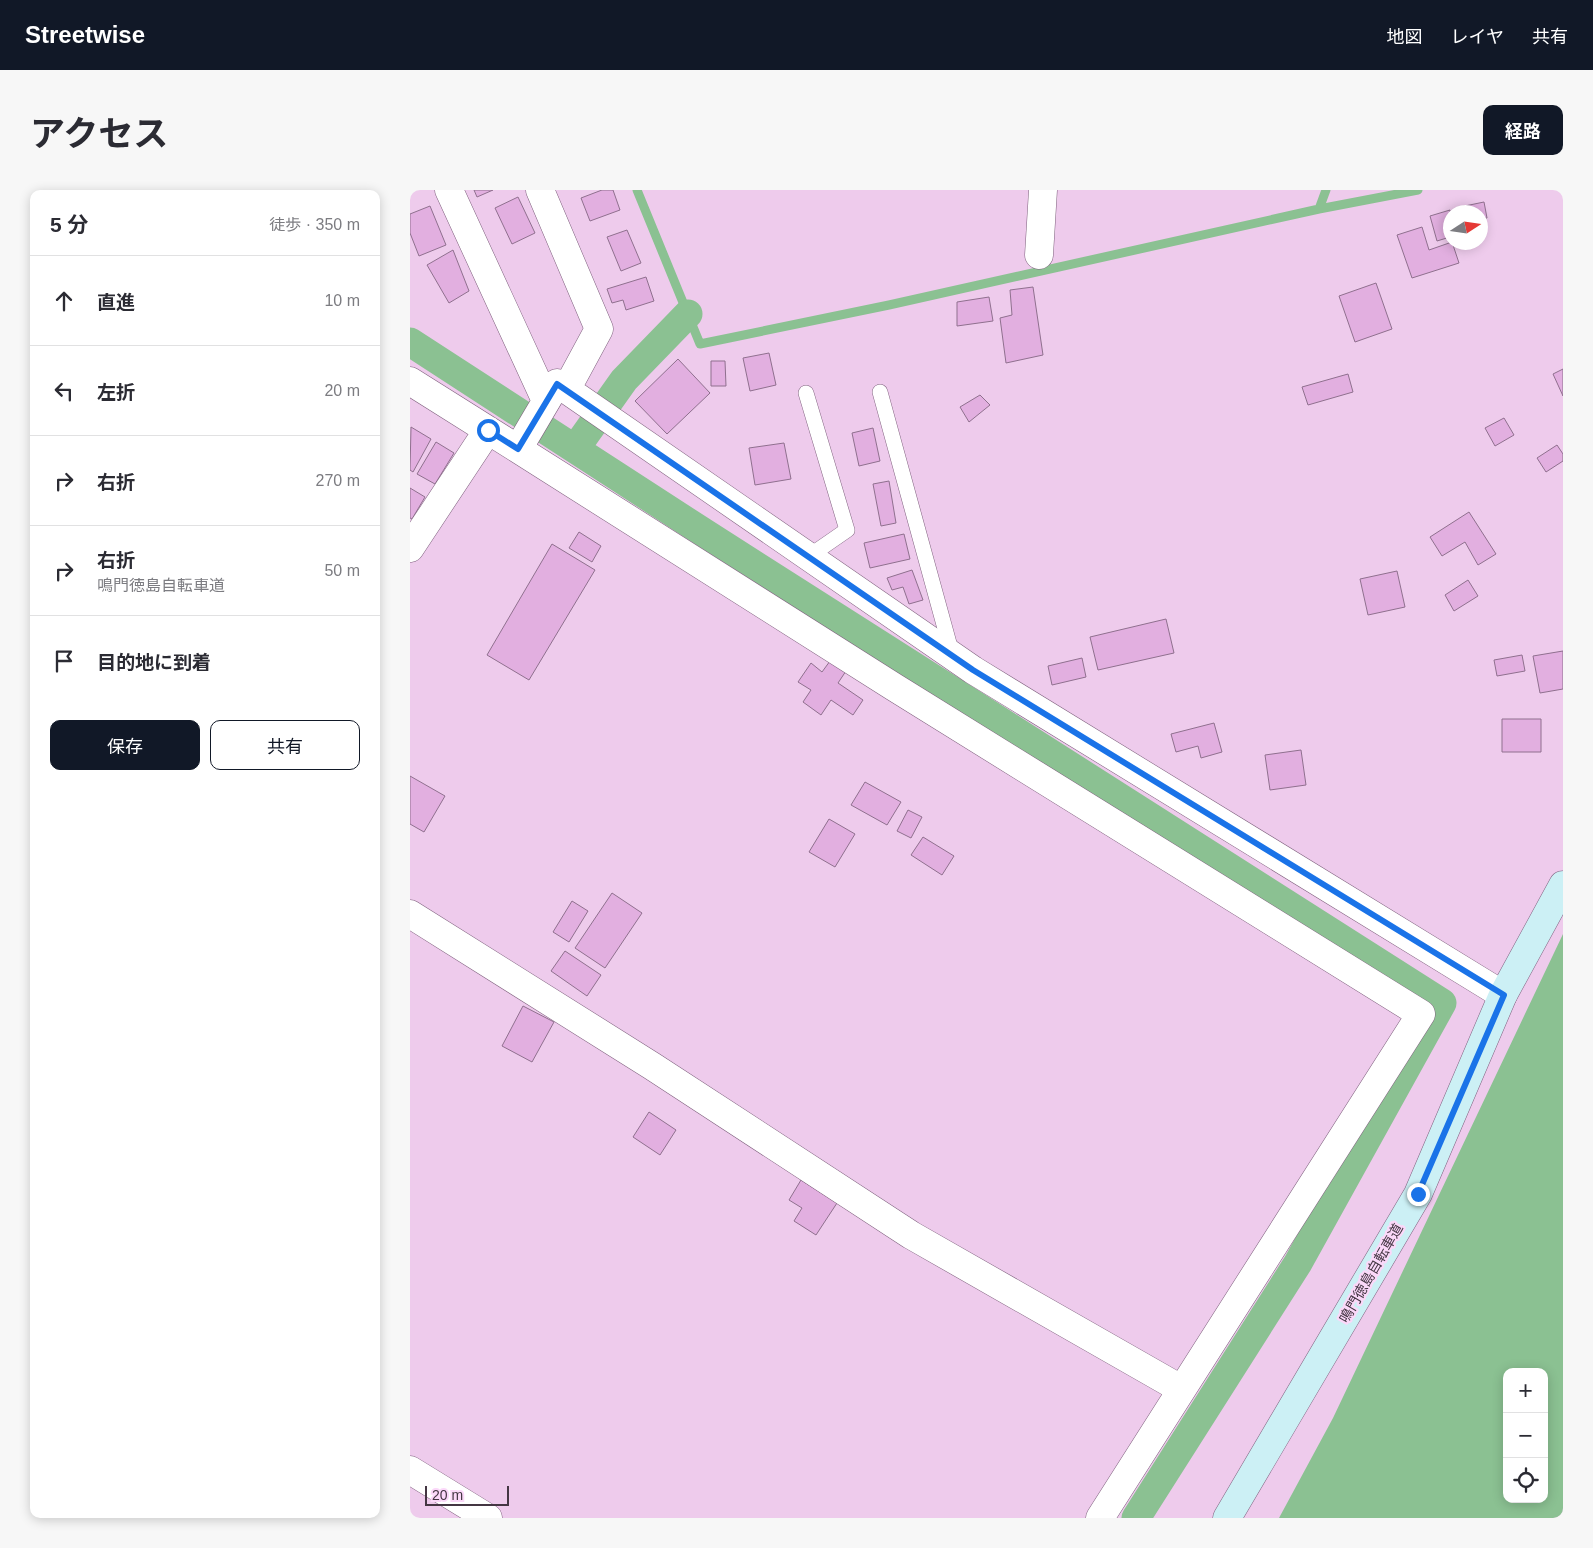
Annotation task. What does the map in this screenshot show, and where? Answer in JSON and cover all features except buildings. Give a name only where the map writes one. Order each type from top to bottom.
[{"type":"main road","name":"鳴門徳島自転車道","points":[[1227,1518],[1418,1194],[1504,995],[1563,885]]},
{"type":"street","points":[[449,190],[556,396],[808,557],[953,656],[1504,995]]},
{"type":"street","points":[[518,449],[556,396],[599,329],[540,190]]},
{"type":"street","points":[[1039,255],[1043,190]]},
{"type":"street","points":[[410,381],[894,687],[1420,1014],[1279,1240],[1181,1389],[1100,1518]]},
{"type":"street","points":[[410,548],[488,430]]},
{"type":"street","points":[[410,914],[652,1066],[911,1235],[1181,1389]]},
{"type":"street","points":[[410,1470],[488,1518]]},
{"type":"lane","points":[[880,392],[953,656]]},
{"type":"lane","points":[[806,393],[847,530],[808,557]]},
{"type":"shaded area","points":[[1563,934],[1563,1518],[1279,1518],[1333,1418]]},
{"type":"waterway","points":[[637,190],[700,344],[889,305],[1319,209]]},
{"type":"waterway","points":[[1326,190],[1319,209],[1418,190]]},
{"type":"waterway","points":[[575,449],[624,380],[688,314]]},
{"type":"waterway","points":[[410,342],[703,532],[1442,1003],[1298,1263],[1136,1518]]},
{"type":"route","points":[[488,430],[518,449],[557,384],[973,670],[1504,995],[1418,1194]]}]
